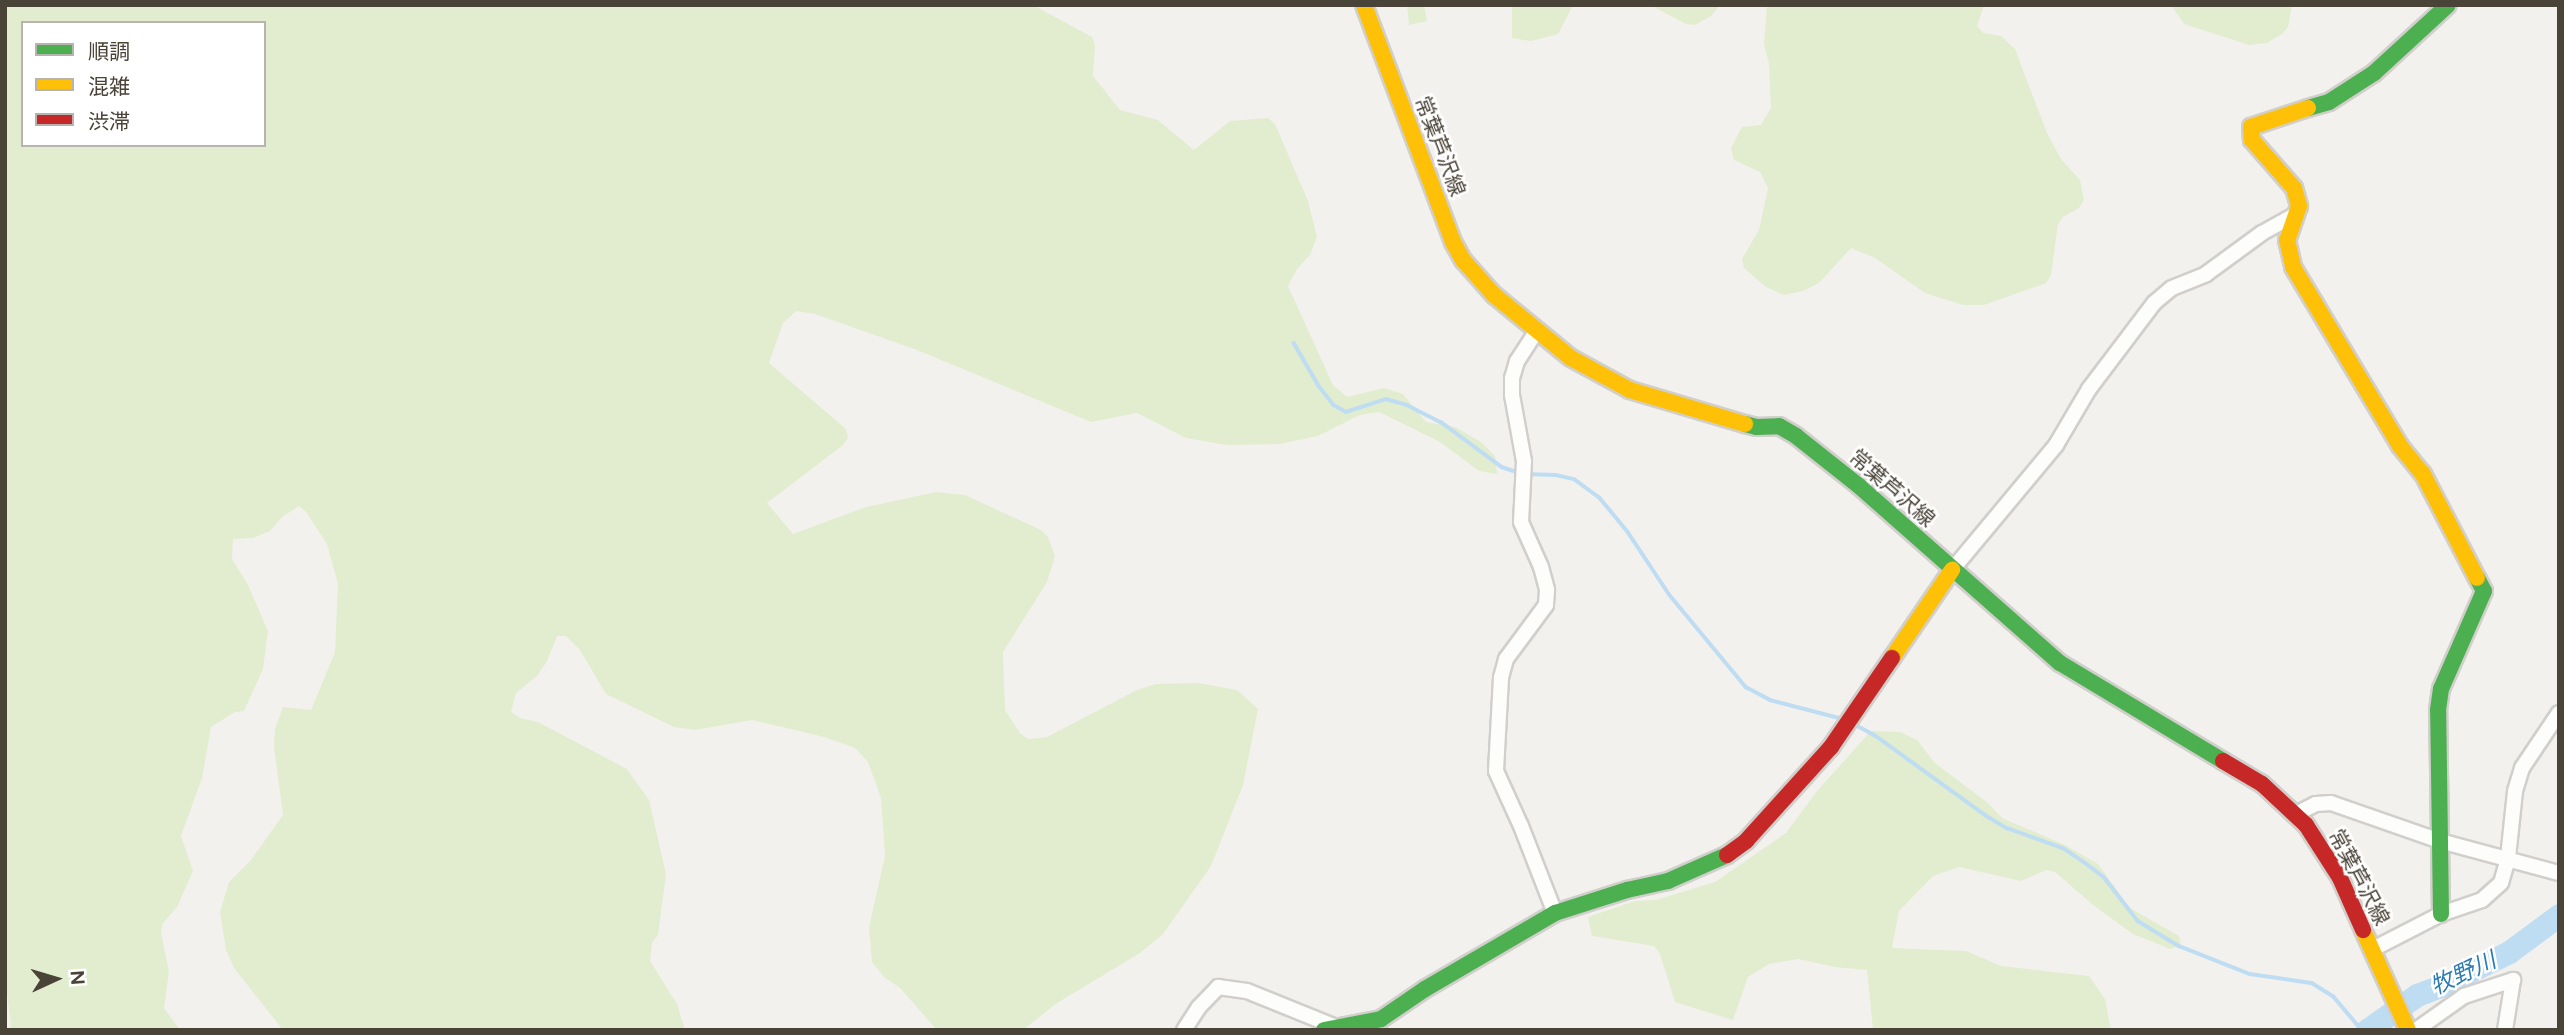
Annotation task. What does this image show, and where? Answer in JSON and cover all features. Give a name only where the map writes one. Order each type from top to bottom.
[{"type":"street","name":"常葉芦沢線","points":[[1364,5],[1453,242],[1479,280],[1536,332],[1571,358],[1630,390],[1756,427],[1779,426],[1815,448],[2060,663],[2262,783],[2296,814],[2340,878],[2408,1030]]},
{"type":"street","points":[[2441,914],[2438,710],[2441,689],[2484,591],[2423,474],[2400,446],[2292,267],[2287,240],[2299,206],[2294,188],[2252,140],[2251,127],[2268,119],[2329,102],[2374,73],[2448,5]]},
{"type":"street","points":[[1184,1030],[1199,1007],[1218,987],[1247,991],[1330,1028],[1381,1019],[1425,989],[1555,913],[1627,890],[1668,881],[1719,861],[1746,841],[1831,747],[1952,570],[2056,444],[2089,389],[2154,303],[2172,288],[2206,274],[2262,233],[2296,215]]},
{"type":"street","points":[[1536,332],[1517,361],[1512,378],[1512,395],[1524,461],[1521,522],[1541,567],[1547,590],[1546,605],[1506,659],[1501,678],[1496,771],[1555,913]]},
{"type":"street","points":[[2373,949],[2441,914],[2482,900],[2501,883],[2508,858],[2515,791],[2522,768],[2559,713]]},
{"type":"street","points":[[2296,814],[2316,804],[2331,803],[2440,841],[2559,873]]},
{"type":"street","points":[[2416,1030],[2464,996],[2513,981],[2505,1030]]},
{"type":"green space","points":[[5,5],[1033,5],[1092,37],[1095,45],[1093,76],[1120,110],[1158,120],[1194,150],[1230,121],[1268,118],[1275,124],[1308,201],[1317,237],[1310,255],[1297,269],[1288,286],[1333,385],[1347,397],[1384,388],[1403,394],[1426,422],[1455,427],[1481,442],[1495,456],[1497,474],[1479,471],[1440,442],[1379,412],[1360,415],[1318,436],[1279,444],[1227,445],[1186,438],[1137,413],[1091,422],[917,350],[815,314],[796,311],[783,323],[769,363],[846,429],[848,438],[843,445],[767,503],[793,534],[866,507],[936,492],[965,495],[1041,530],[1048,537],[1055,556],[1047,582],[1003,652],[1005,710],[1020,733],[1028,739],[1047,737],[1137,690],[1156,684],[1198,683],[1237,690],[1258,709],[1243,785],[1211,866],[1163,934],[1140,953],[1057,1003],[1023,1030],[937,1030],[900,988],[884,977],[872,962],[869,927],[885,856],[881,798],[868,762],[855,748],[824,737],[752,720],[695,730],[674,727],[606,694],[580,650],[566,636],[557,636],[547,661],[537,676],[516,693],[511,712],[520,718],[538,722],[627,769],[649,800],[666,874],[658,935],[652,943],[650,961],[677,1004],[685,1030],[283,1030],[234,968],[226,950],[220,912],[229,882],[251,860],[283,815],[274,747],[275,729],[283,707],[311,710],[335,652],[338,584],[327,544],[299,506],[282,517],[270,531],[253,538],[233,539],[232,559],[248,585],[268,631],[263,669],[244,711],[235,712],[211,727],[202,778],[181,836],[193,871],[177,907],[163,923],[161,933],[169,972],[164,1008],[180,1030],[9,1030],[11,1025],[5,978]]},
{"type":"green space","points":[[1407,5],[1424,5],[1427,21],[1409,25]]},
{"type":"green space","points":[[1512,5],[1573,5],[1558,34],[1531,41],[1512,38]]},
{"type":"green space","points":[[1650,5],[1720,5],[1711,16],[1695,25],[1686,24]]},
{"type":"green space","points":[[1767,5],[1984,5],[1977,26],[1983,33],[2001,36],[2015,49],[2047,133],[2061,159],[2080,180],[2084,200],[2079,208],[2063,217],[2058,224],[2051,275],[2046,283],[1984,305],[1963,305],[1925,293],[1875,258],[1851,248],[1819,283],[1803,291],[1784,295],[1766,287],[1744,268],[1742,259],[1759,230],[1768,188],[1760,172],[1734,160],[1731,148],[1742,127],[1761,125],[1771,108],[1769,64],[1764,44]]},
{"type":"green space","points":[[2171,5],[2292,5],[2288,27],[2282,34],[2267,43],[2249,45],[2184,24]]},
{"type":"green space","points":[[1871,731],[1900,732],[1917,740],[1935,763],[1988,803],[2002,818],[2065,845],[2098,864],[2130,908],[2179,936],[2181,945],[2170,949],[2133,934],[2093,905],[2055,872],[2046,870],[2021,881],[1959,867],[1933,876],[1899,911],[1892,948],[1966,951],[2001,966],[2089,976],[2105,999],[2111,1030],[1873,1030],[1867,970],[1798,959],[1769,964],[1748,977],[1733,1020],[1675,1002],[1660,954],[1654,946],[1592,936],[1588,917],[1635,901],[1656,900],[1715,882],[1786,833],[1817,791]]},
{"type":"waterway","points":[[1294,343],[1319,386],[1334,405],[1346,412],[1386,399],[1407,405],[1441,422],[1502,467],[1519,473]]},
{"type":"waterway","points":[[1526,474],[1556,475],[1574,479],[1600,498],[1628,532],[1669,594],[1746,687],[1770,700],[1843,719]]},
{"type":"waterway","points":[[1856,725],[1876,736],[1985,815],[2007,828],[2063,848],[2084,862],[2104,877],[2138,921],[2179,946],[2250,974],[2312,983],[2334,997],[2362,1030]]},
{"type":"waterway","name":"牧野川","points":[[2367,1030],[2417,995],[2509,952],[2559,915]]},
{"type":"traffic: fast","points":[[2308,108],[2329,102],[2374,73],[2448,5]]},
{"type":"traffic: fast","points":[[1745,424],[1756,427],[1779,426],[1796,436],[1859,486],[2060,663],[2223,761]]},
{"type":"traffic: fast","points":[[2441,914],[2438,710],[2441,689],[2484,591],[2477,578]]},
{"type":"traffic: fast","points":[[1324,1030],[1381,1019],[1425,989],[1555,913],[1627,890],[1668,881],[1727,855]]},
{"type":"traffic: slow","points":[[1364,5],[1453,242],[1463,260],[1494,295],[1571,358],[1630,390],[1745,424]]},
{"type":"traffic: slow","points":[[2308,108],[2251,127],[2252,140],[2294,188],[2299,206],[2287,240],[2293,267],[2400,446],[2423,474],[2477,578]]},
{"type":"traffic: slow","points":[[1892,658],[1952,570]]},
{"type":"traffic: slow","points":[[2363,930],[2408,1030]]},
{"type":"traffic: jam","points":[[1727,855],[1746,841],[1831,747],[1892,658]]},
{"type":"traffic: jam","points":[[2223,761],[2262,784],[2306,825],[2340,878],[2363,930]]}]
